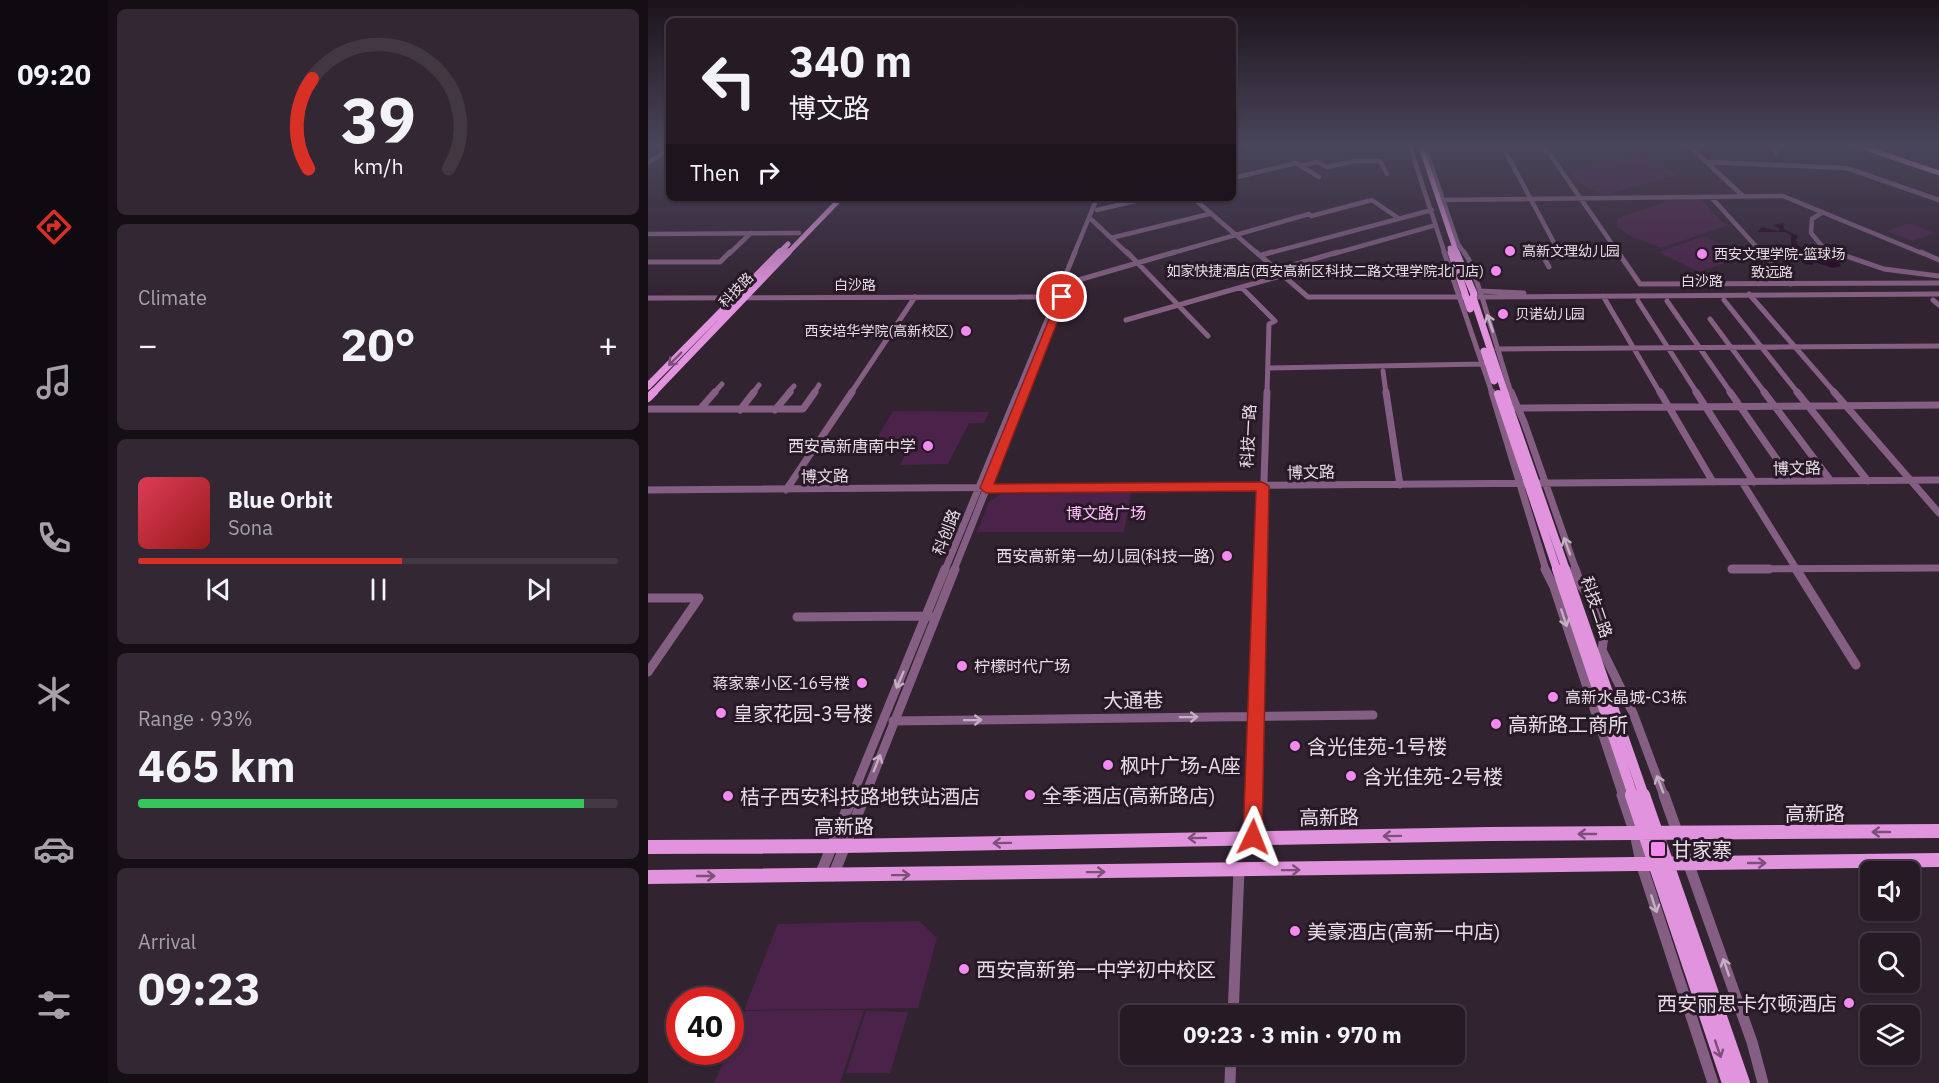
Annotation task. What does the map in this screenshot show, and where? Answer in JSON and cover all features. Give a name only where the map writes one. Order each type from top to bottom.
[{"type":"main road","name":"科技二路","points":[[1434,195],[1494,349],[1532,484]]},
{"type":"main road","name":"科技二路","points":[[1438,195],[1455,249],[1474,296],[1655,865],[1729,1083]]},
{"type":"main road","name":"科技路","points":[[648,398],[831,201]]},
{"type":"main road","name":"科技路","points":[[648,386],[838,201]]},
{"type":"main road","name":"高新路","points":[[648,847],[838,846],[1253,837],[1939,831]]},
{"type":"main road","points":[[648,877],[1939,860]]},
{"type":"main road","name":"科技二路","points":[[1655,865],[1743,1083]]},
{"type":"street","points":[[1427,195],[1437,225],[1474,296]]},
{"type":"street","points":[[1441,195],[1458,244],[1468,260],[1474,296],[1477,353],[1532,484],[1581,586],[1590,597],[1604,636],[1602,650],[1633,713],[1690,864],[1752,1042],[1763,1083]]},
{"type":"street","points":[[1528,195],[1559,252]]},
{"type":"street","points":[[1578,195],[1618,252]]},
{"type":"street","points":[[1443,200],[1783,196],[1939,260]]},
{"type":"street","points":[[1711,197],[1791,284]]},
{"type":"street","points":[[1068,282],[1309,214],[1311,216],[1371,200],[1398,218]]},
{"type":"street","name":"科创路","points":[[1059,298],[1068,282],[1098,201]]},
{"type":"street","name":"科创路","points":[[826,875],[1098,201]]},
{"type":"street","points":[[1096,210],[1135,201]]},
{"type":"street","points":[[1196,201],[1209,214],[1238,234],[1279,269],[1308,297],[1474,296],[1516,300],[1535,295]]},
{"type":"street","points":[[1262,255],[1432,210]]},
{"type":"street","points":[[1823,212],[1812,219],[1810,229],[1815,239],[1828,248],[1859,262],[1889,271],[1939,276]]},
{"type":"street","points":[[1111,238],[1209,214]]},
{"type":"street","points":[[1092,220],[1138,263],[1208,336]]},
{"type":"street","points":[[1279,269],[1437,225]]},
{"type":"street","points":[[648,262],[720,262],[751,233]]},
{"type":"street","points":[[648,234],[799,233]]},
{"type":"street","points":[[1549,267],[1542,254],[1618,252]]},
{"type":"street","name":"致远路","points":[[1618,252],[1640,284],[1939,283]]},
{"type":"street","points":[[1126,320],[1179,307],[1284,275]]},
{"type":"street","points":[[1649,284],[1655,293]]},
{"type":"street","name":"科技一路","points":[[1242,288],[1275,321],[1269,324],[1262,486],[1253,837]]},
{"type":"street","points":[[1474,296],[1511,291],[1535,295]]},
{"type":"street","name":"白沙路","points":[[1535,295],[1655,293],[1937,295]]},
{"type":"street","points":[[1749,294],[1939,513]]},
{"type":"street","name":"白沙路","points":[[1535,295],[1749,294]]},
{"type":"street","points":[[1937,295],[1939,305]]},
{"type":"street","points":[[1603,296],[1713,482]]},
{"type":"street","points":[[786,490],[914,298]]},
{"type":"street","name":"白沙路","points":[[648,300],[1059,298]]},
{"type":"street","points":[[1724,300],[1868,481]]},
{"type":"street","points":[[1638,301],[1754,482]]},
{"type":"street","points":[[1667,301],[1792,481]]},
{"type":"street","points":[[1710,320],[1831,481]]},
{"type":"street","points":[[1646,834],[1554,586],[1544,567],[1524,422],[1516,408],[1494,349],[1939,346]]},
{"type":"street","points":[[1268,368],[1482,364]]},
{"type":"street","points":[[1383,370],[1401,485]]},
{"type":"street","points":[[700,409],[722,384]]},
{"type":"street","points":[[740,410],[759,385]]},
{"type":"street","points":[[648,408],[803,410],[819,385]]},
{"type":"street","points":[[775,410],[794,386]]},
{"type":"street","points":[[1516,408],[1939,405]]},
{"type":"street","name":"博文路","points":[[648,490],[1939,480]]},
{"type":"street","points":[[1742,482],[1856,665]]},
{"type":"street","points":[[1732,569],[1939,568]]},
{"type":"street","points":[[648,598],[699,598],[648,672]]},
{"type":"street","points":[[797,616],[931,616]]},
{"type":"street","name":"科创路","points":[[826,875],[893,721],[931,616]]},
{"type":"street","name":"大通巷","points":[[893,721],[1373,715]]},
{"type":"street","points":[[1655,865],[1713,1083]]},
{"type":"street","points":[[1233,1005],[1239,870]]},
{"type":"street","points":[[1230,1083],[1231,1065]]},
{"type":"green space","points":[[1701,199],[1721,221],[1729,225],[1661,248],[1630,236],[1617,227],[1617,220],[1623,216],[1663,203],[1665,200]]},
{"type":"green space","points":[[1909,223],[1935,233],[1912,241],[1887,231]]},
{"type":"green space","name":"西安文理学院-篮球场","points":[[1704,236],[1745,256],[1699,272],[1659,252]]},
{"type":"green space","points":[[893,411],[989,412],[984,423],[969,423],[948,464],[900,465],[911,443],[874,443]]},
{"type":"green space","name":"博文路广场","points":[[1131,492],[1124,532],[977,532],[989,502],[1001,494]]},
{"type":"green space","points":[[919,921],[937,938],[918,1008],[744,1010],[778,924]]},
{"type":"green space","points":[[864,1010],[840,1083],[714,1083],[722,1065],[744,1065],[745,1011]]},
{"type":"green space","points":[[866,1011],[908,1012],[890,1073],[846,1073]]},
{"type":"shaded area","points":[[1783,223],[1784,229],[1798,236],[1796,240],[1798,245],[1810,252],[1837,260],[1841,266],[1833,268],[1814,262],[1812,265],[1804,264],[1802,256],[1791,244],[1791,235],[1785,232],[1757,232],[1762,227],[1778,231],[1780,229],[1773,225]]},
{"type":"place","name":"高新文理幼儿园","points":[[1510,251]]},
{"type":"place","name":"西安文理学院-篮球场","points":[[1702,254]]},
{"type":"place","name":"如家快捷酒店(西安高新区科技二路文理学院北门店)","points":[[1496,271]]},
{"type":"place","name":"贝诺幼儿园","points":[[1503,314]]},
{"type":"place","name":"西安培华学院(高新校区)","points":[[966,331]]},
{"type":"place","name":"西安高新唐南中学","points":[[928,446]]},
{"type":"place","name":"西安高新第一幼儿园(科技一路)","points":[[1227,556]]},
{"type":"place","name":"柠檬时代广场","points":[[962,666]]},
{"type":"place","name":"蒋家寨小区-16号楼","points":[[862,683]]},
{"type":"place","name":"高新水晶城-C3栋","points":[[1553,697]]},
{"type":"place","name":"皇家花园-3号楼","points":[[721,713]]},
{"type":"place","name":"高新路工商所","points":[[1496,724]]},
{"type":"place","name":"含光佳苑-1号楼","points":[[1295,746]]},
{"type":"place","name":"枫叶广场-A座","points":[[1108,765]]},
{"type":"place","name":"含光佳苑-2号楼","points":[[1351,776]]},
{"type":"place","name":"全季酒店(高新路店)","points":[[1030,795]]},
{"type":"place","name":"桔子西安科技路地铁站酒店","points":[[728,796]]},
{"type":"place","name":"甘家寨","points":[[1658,849]]},
{"type":"place","name":"美豪酒店(高新一中店)","points":[[1295,931]]},
{"type":"place","name":"西安高新第一中学初中校区","points":[[964,969]]},
{"type":"place","name":"西安丽思卡尔顿酒店","points":[[1849,1003]]},
{"type":"route","points":[[1062,297],[986,488],[1262,486],[1253,837]]}]
